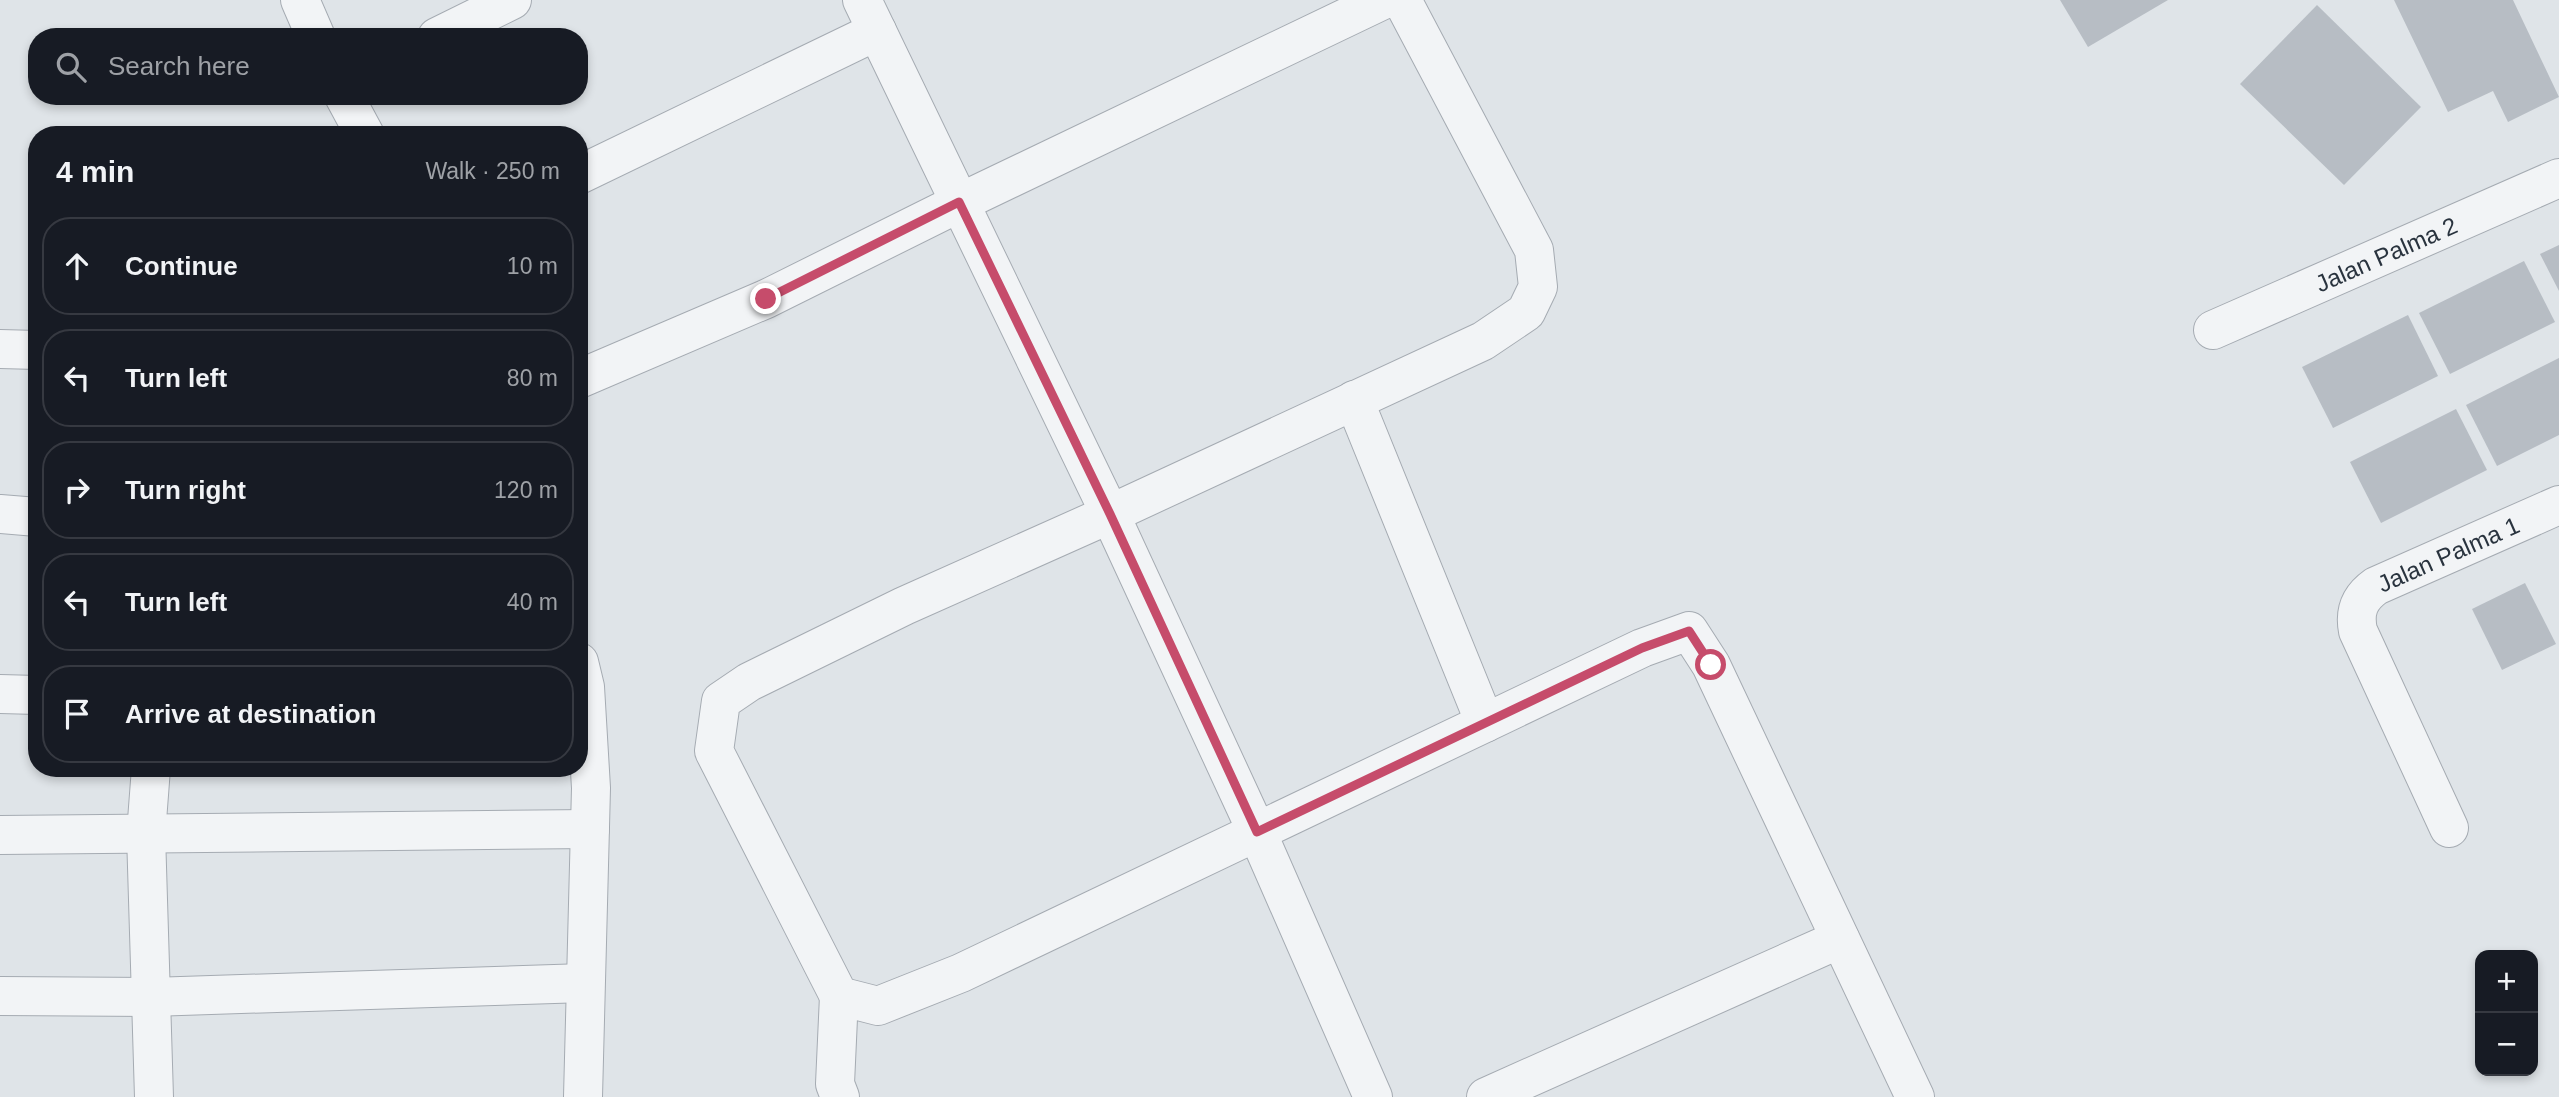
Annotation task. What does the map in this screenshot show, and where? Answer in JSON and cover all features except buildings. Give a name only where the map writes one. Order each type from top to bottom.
[{"type":"street","points":[[299,0],[312,28]]},
{"type":"street","points":[[455,28],[512,0]]},
{"type":"street","points":[[588,375],[766,299],[959,202],[1383,0]]},
{"type":"street","points":[[840,1097],[835,1084],[839,996],[714,751],[720,701],[749,682],[904,606],[1483,341],[1526,312],[1538,288],[1534,250],[1402,0]]},
{"type":"street","points":[[588,170],[869,15],[1110,514],[1257,832],[1373,1097]]},
{"type":"street","points":[[349,105],[360,126]]},
{"type":"street","name":"Jalan Palma 2","points":[[2213,330],[2559,178]]},
{"type":"street","points":[[0,349],[28,350]]},
{"type":"street","points":[[1354,400],[1485,723]]},
{"type":"street","name":"Jalan Palma 1","points":[[2449,828],[2358,631],[2358,605],[2365,594],[2376,586],[2559,505]]},
{"type":"street","points":[[0,514],[28,516]]},
{"type":"street","points":[[839,996],[878,1006],[961,973],[1642,648],[1689,631],[1711,665],[1914,1097]]},
{"type":"street","points":[[0,694],[28,695]]},
{"type":"street","points":[[583,1097],[591,788],[588,755]]},
{"type":"street","points":[[150,777],[146,834],[154,1097]]},
{"type":"street","points":[[0,835],[590,828]]},
{"type":"street","points":[[1486,1097],[1840,939]]},
{"type":"street","points":[[0,996],[151,997],[585,983]]},
{"type":"route","points":[[766,299],[959,202],[1110,514],[1257,832],[1642,648],[1689,631],[1711,665]]}]
